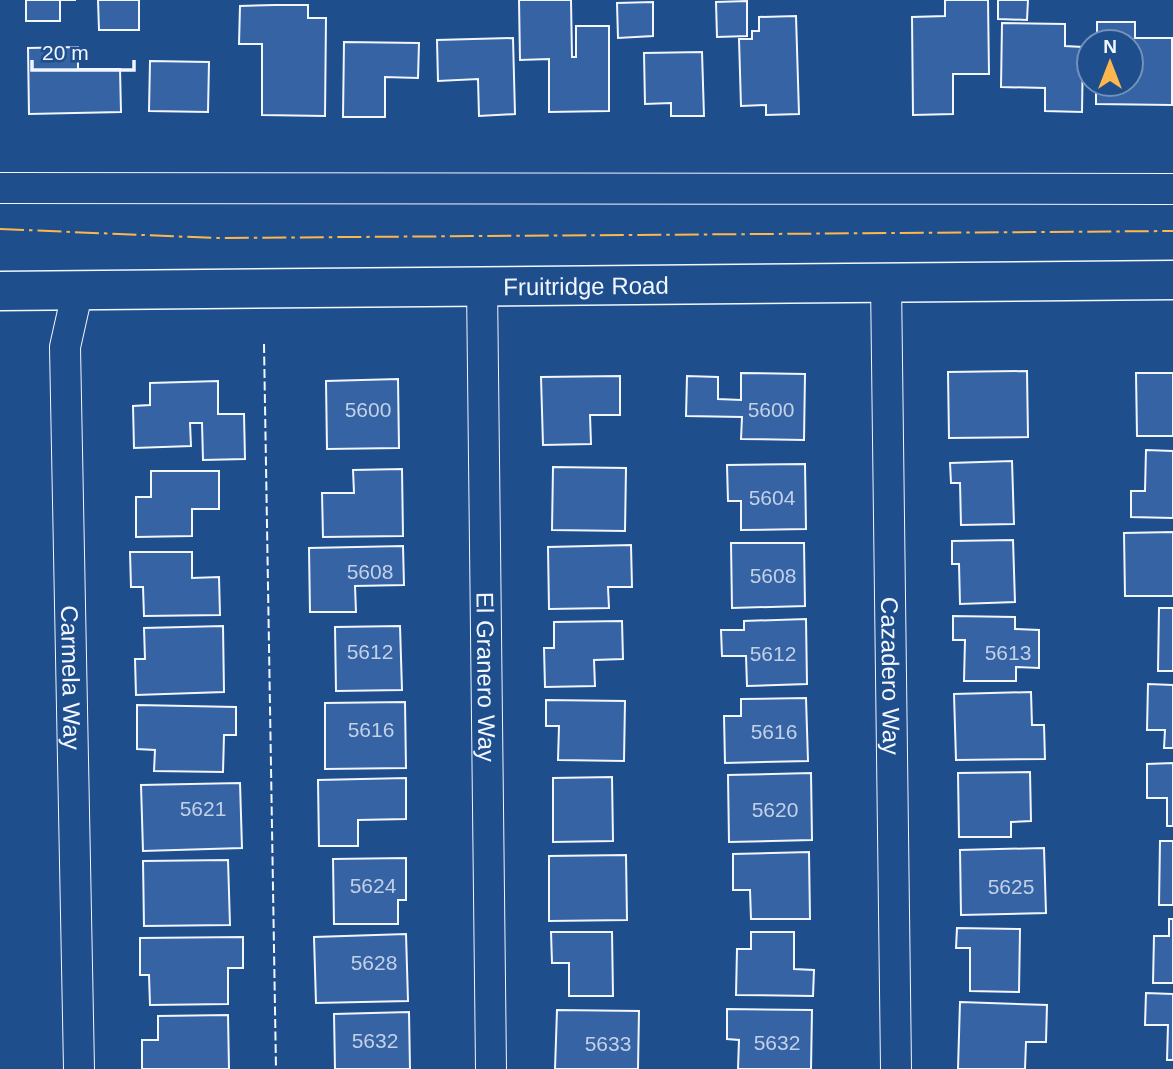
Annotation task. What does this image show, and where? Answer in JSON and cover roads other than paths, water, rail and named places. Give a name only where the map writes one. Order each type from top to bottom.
[{"type":"main road","name":"Fruitridge Road","points":[[0,291],[1173,280]]},
{"type":"street","points":[[0,188],[1173,188]]},
{"type":"street","name":"Cazadero Way","points":[[886,282],[896,1069]]},
{"type":"street","name":"El Granero Way","points":[[482,285],[491,1069]]},
{"type":"street","name":"Carmela Way","points":[[78,289],[65,348],[79,1069]]}]
